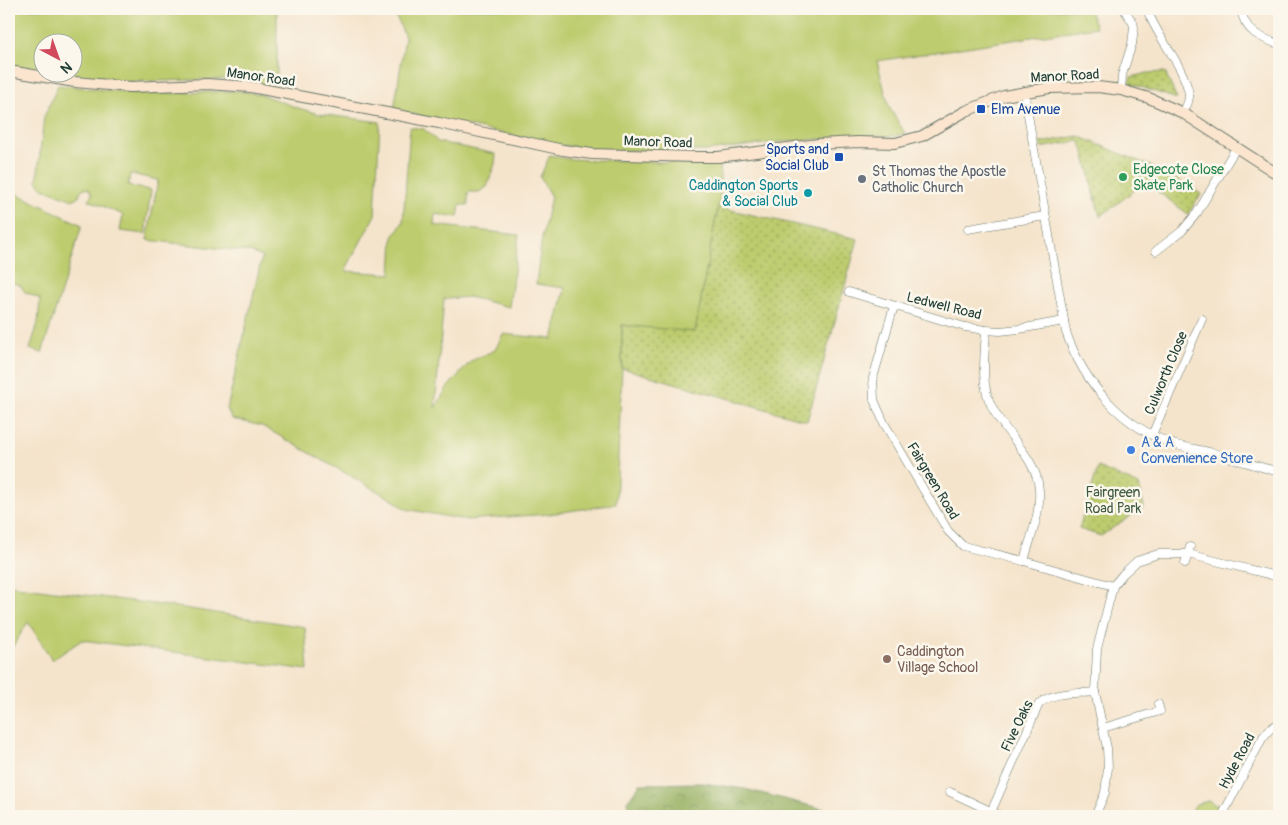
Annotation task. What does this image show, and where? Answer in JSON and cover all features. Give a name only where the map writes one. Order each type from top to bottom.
[{"type":"street","points":[[1121,90],[1122,75],[1132,44],[1134,27],[1124,9]]},
{"type":"street","points":[[1147,9],[1153,25],[1179,68],[1189,94],[1189,101],[1183,113]]},
{"type":"street","points":[[1241,9],[1244,21],[1250,30],[1260,37],[1279,44]]},
{"type":"street","name":"Manor Road","points":[[9,71],[75,82],[122,86],[207,84],[251,87],[439,123],[563,150],[592,154],[695,157],[718,157],[818,144],[900,142],[922,136],[984,103],[1024,92],[1075,86],[1121,90],[1149,98],[1183,113],[1279,175]]},
{"type":"street","points":[[1024,92],[1064,321],[1070,344],[1077,359],[1095,387],[1118,412],[1130,422],[1152,435],[1176,444],[1215,453],[1279,472]]},
{"type":"street","points":[[1156,250],[1182,231],[1197,213],[1236,148]]},
{"type":"street","points":[[968,229],[1045,216]]},
{"type":"street","name":"Ledwell Road","points":[[849,292],[965,327],[986,330],[1020,329],[1064,321]]},
{"type":"street","name":"Fairgreen Road","points":[[894,306],[873,378],[874,400],[884,423],[948,531],[963,546],[1113,586]]},
{"type":"street","name":"Culworth Close","points":[[1152,435],[1202,320]]},
{"type":"street","points":[[986,330],[984,382],[990,404],[999,420],[1019,444],[1039,488],[1040,506],[1024,561]]},
{"type":"street","points":[[1185,563],[1189,551]]},
{"type":"street","points":[[1095,816],[1105,793],[1108,768],[1107,748],[1095,692],[1097,649],[1113,586],[1137,561],[1158,554],[1189,551],[1279,578]]},
{"type":"street","name":"Five Oaks","points":[[991,812],[1039,704],[1046,698],[1053,696],[1095,692]]},
{"type":"street","points":[[1103,728],[1160,710]]},
{"type":"street","name":"Hyde Road","points":[[1222,816],[1263,736],[1279,723]]},
{"type":"street","points":[[950,792],[1001,816]]},
{"type":"green space","points":[[9,9],[277,9],[277,83],[274,86],[224,79],[122,82],[82,77],[82,32],[32,32],[32,70],[9,65]]},
{"type":"green space","points":[[393,9],[1089,9],[1096,27],[877,61],[889,107],[905,133],[895,136],[779,142],[706,151],[597,150],[552,144],[394,110],[405,37]]},
{"type":"green space","points":[[1165,72],[1177,99],[1129,83],[1131,77],[1147,73]]},
{"type":"green space","points":[[58,85],[146,94],[239,91],[260,94],[319,114],[380,122],[375,215],[345,271],[391,274],[393,237],[403,222],[410,127],[424,129],[438,142],[496,154],[495,164],[487,187],[479,192],[468,192],[468,205],[460,205],[458,217],[435,214],[434,225],[519,235],[509,307],[469,297],[444,299],[435,408],[447,388],[471,361],[495,350],[503,334],[553,339],[565,288],[536,284],[542,237],[551,197],[540,177],[550,155],[567,159],[719,164],[721,191],[695,333],[622,325],[616,504],[549,514],[465,520],[406,509],[262,426],[232,419],[227,409],[262,257],[250,252],[147,240],[158,180],[130,174],[128,186],[151,190],[145,234],[120,231],[123,215],[89,200],[92,194],[89,189],[81,190],[79,196],[73,200],[43,188],[37,181],[44,117]]},
{"type":"green space","points":[[1078,136],[1163,171],[1201,194],[1188,214],[1145,182],[1100,217],[1083,148],[1079,141],[1041,148],[1040,143]]},
{"type":"green space","points":[[9,190],[82,225],[42,353],[30,349],[38,323],[40,299],[25,292],[20,285],[9,282]]},
{"type":"green space","points":[[718,207],[858,239],[807,421],[622,368],[622,325],[695,332]]},
{"type":"green space","name":"Fairgreen Road Park","points":[[1098,467],[1139,485],[1144,507],[1101,536],[1079,529]]},
{"type":"green space","points":[[9,585],[184,608],[305,627],[308,670],[82,640],[52,660],[28,622],[9,653]]},
{"type":"green space","points":[[702,783],[745,789],[839,813],[837,816],[627,816],[628,800],[640,784]]},
{"type":"green space","points":[[1209,801],[1221,808],[1216,816],[1189,816],[1196,804]]},
{"type":"place","name":"Elm Avenue","points":[[981,109]]},
{"type":"place","name":"Sports and Social Club","points":[[839,157]]},
{"type":"place","name":"Edgecote Close Skate Park","points":[[1123,177]]},
{"type":"place","name":"St Thomas the Apostle Catholic Church","points":[[862,179]]},
{"type":"place","name":"Caddington Sports & Social Club","points":[[808,193]]},
{"type":"place","name":"A & A Convenience Store","points":[[1131,450]]},
{"type":"place","name":"Caddington Village School","points":[[887,659]]}]
